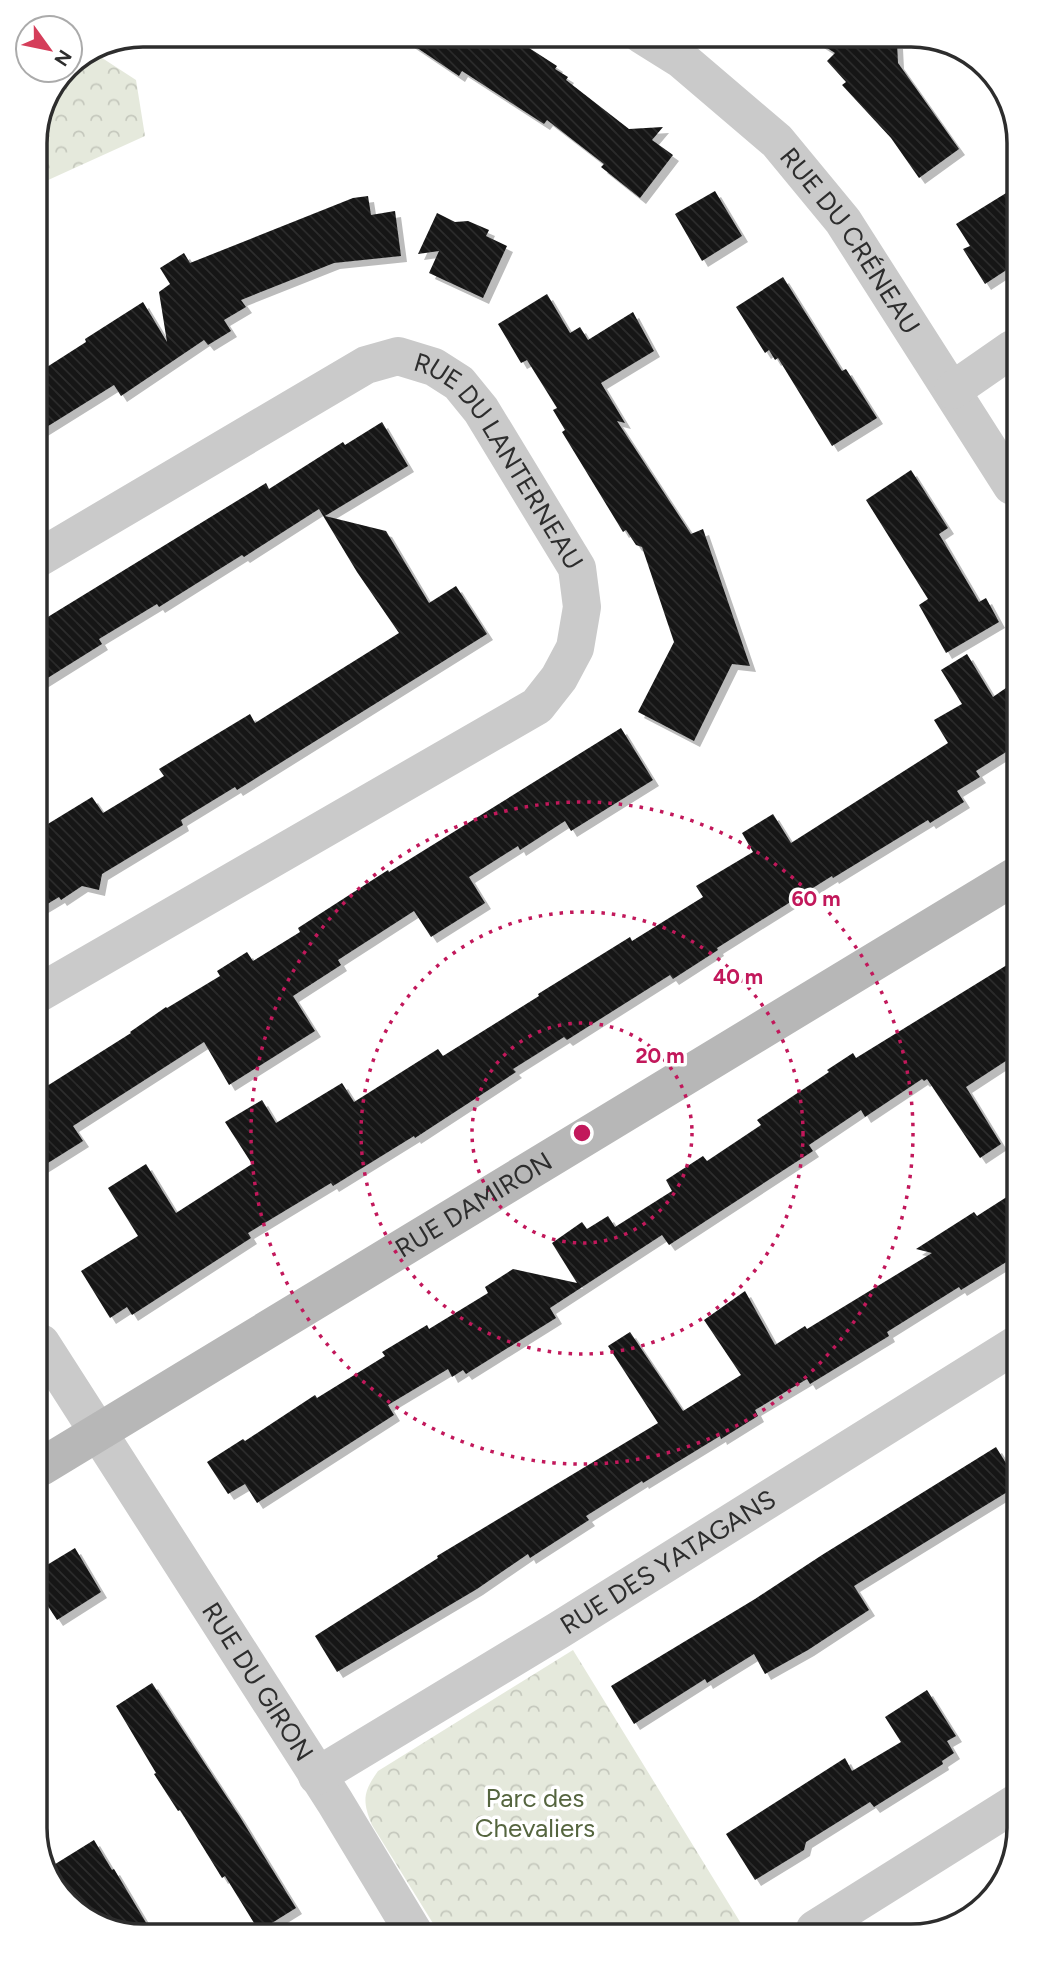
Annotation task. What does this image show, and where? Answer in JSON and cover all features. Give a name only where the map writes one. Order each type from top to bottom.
[{"type":"street","name":"RUE DU CRÉNEAU","points":[[660,47],[682,61],[777,141],[843,221],[1007,476]]},
{"type":"street","points":[[953,390],[1007,352]]},
{"type":"street","name":"RUE DU LANTERNEAU","points":[[47,553],[366,365],[398,356],[434,367],[459,383],[481,410],[577,568],[582,607],[575,649],[559,678],[537,706],[47,988]]},
{"type":"street","name":"RUE DAMIRON","points":[[47,1463],[1007,881]]},
{"type":"street","name":"RUE DES YATAGANS","points":[[317,1776],[559,1630],[1007,1350]]},
{"type":"street","points":[[47,1352],[98,1433]]},
{"type":"street","name":"RUE DU GIRON","points":[[98,1433],[335,1802],[410,1924]]},
{"type":"street","points":[[823,1924],[1007,1809]]},
{"type":"green space","points":[[101,57],[136,80],[145,136],[47,181],[47,137],[57,101],[67,85],[84,84],[84,68]]},
{"type":"green space","name":"Parc des Chevaliers","points":[[573,1650],[741,1924],[433,1924],[372,1825],[366,1797],[369,1785],[378,1771]]},
{"type":"building","points":[[416,47],[528,47],[557,66],[555,69],[568,77],[566,80],[629,129],[663,127],[652,140],[673,155],[640,198],[601,167],[604,164],[547,120],[544,124],[462,71],[459,76]]},
{"type":"building","points":[[826,47],[897,47],[898,63],[959,149],[919,178],[891,138],[842,85],[846,82],[827,61],[835,53]]},
{"type":"building","points":[[715,191],[742,236],[702,261],[675,214]]},
{"type":"building","points":[[1007,192],[1007,270],[985,284],[963,249],[970,246],[956,224]]},
{"type":"building","points":[[368,196],[371,215],[395,211],[401,256],[334,263],[241,300],[246,307],[224,320],[231,331],[208,345],[204,340],[121,396],[114,385],[47,427],[47,367],[86,342],[85,339],[143,302],[167,342],[159,292],[170,284],[160,268],[184,253],[190,263],[353,198]]},
{"type":"building","points":[[437,213],[455,222],[468,221],[489,230],[486,236],[507,246],[483,298],[429,273],[439,251],[418,254]]},
{"type":"building","points":[[783,277],[842,371],[846,369],[877,418],[832,446],[778,358],[775,360],[769,350],[765,353],[736,307]]},
{"type":"building","points":[[547,294],[570,333],[580,327],[588,340],[633,312],[654,351],[601,383],[625,423],[617,421],[691,534],[703,529],[750,666],[732,664],[694,741],[638,712],[674,642],[642,547],[636,545],[626,530],[623,532],[562,432],[565,430],[553,410],[557,408],[527,360],[521,363],[498,324]]},
{"type":"building","points":[[382,422],[408,466],[325,516],[386,531],[429,603],[456,586],[487,634],[237,790],[235,787],[181,820],[183,825],[102,874],[99,890],[82,886],[61,900],[59,897],[47,904],[47,824],[92,797],[103,813],[164,776],[159,769],[250,714],[255,723],[399,633],[357,572],[319,509],[244,557],[242,555],[159,607],[157,604],[99,639],[102,644],[47,678],[47,617],[266,483],[269,489],[343,442],[345,445]]},
{"type":"building","points":[[911,470],[948,528],[939,534],[979,602],[986,598],[999,622],[946,653],[919,605],[928,599],[866,500]]},
{"type":"building","points":[[967,654],[993,697],[1007,687],[1007,751],[976,771],[980,777],[957,791],[964,802],[930,823],[928,820],[833,878],[832,876],[673,979],[670,975],[567,1040],[564,1037],[513,1069],[516,1072],[415,1138],[414,1136],[333,1186],[331,1183],[248,1233],[251,1238],[132,1315],[127,1307],[110,1318],[81,1271],[138,1236],[108,1188],[146,1164],[176,1213],[252,1164],[225,1122],[262,1100],[276,1123],[342,1083],[354,1102],[438,1049],[443,1056],[630,937],[632,941],[703,897],[696,886],[753,852],[742,833],[773,814],[791,843],[948,743],[934,720],[962,704],[941,670]]},
{"type":"building","points":[[621,728],[653,780],[571,831],[565,821],[520,850],[518,846],[469,877],[485,903],[431,937],[414,911],[338,960],[341,965],[293,996],[315,1031],[229,1085],[204,1042],[73,1126],[83,1141],[47,1164],[47,1086],[131,1033],[166,1007],[220,976],[217,971],[247,952],[253,961],[300,932],[298,928],[388,870],[389,872]]},
{"type":"building","points":[[1007,965],[1007,1060],[966,1087],[1001,1144],[980,1158],[927,1079],[922,1079],[865,1117],[861,1110],[809,1145],[813,1151],[669,1245],[662,1235],[550,1308],[556,1318],[466,1374],[463,1370],[452,1377],[448,1369],[388,1405],[394,1415],[257,1503],[245,1484],[228,1494],[207,1462],[243,1439],[245,1441],[315,1395],[317,1398],[385,1356],[382,1352],[427,1325],[429,1329],[488,1293],[485,1287],[513,1269],[577,1283],[552,1243],[582,1222],[587,1229],[608,1216],[615,1227],[672,1191],[666,1180],[703,1156],[707,1161],[761,1125],[757,1120],[829,1072],[827,1070],[853,1053],[856,1058]]},
{"type":"building","points":[[1007,1197],[1007,1262],[961,1290],[959,1287],[887,1332],[889,1336],[810,1384],[807,1379],[755,1410],[758,1416],[643,1483],[642,1481],[586,1516],[589,1520],[530,1558],[528,1554],[477,1589],[337,1672],[315,1636],[438,1558],[437,1556],[658,1423],[608,1346],[630,1332],[683,1411],[741,1375],[704,1320],[745,1291],[775,1345],[805,1326],[807,1329],[932,1253],[916,1249],[974,1212],[977,1216]]},
{"type":"building","points":[[996,1447],[1007,1465],[1007,1492],[854,1586],[869,1610],[765,1674],[754,1654],[707,1683],[705,1679],[634,1724],[611,1686]]},
{"type":"building","points":[[75,1548],[101,1592],[57,1620],[47,1605],[47,1565]]},
{"type":"building","points":[[152,1683],[296,1908],[270,1924],[255,1924],[225,1876],[222,1878],[154,1774],[156,1773],[116,1706]]},
{"type":"building","points":[[927,1690],[956,1736],[947,1741],[954,1753],[942,1761],[943,1764],[874,1807],[870,1802],[806,1842],[804,1850],[755,1880],[726,1834],[845,1758],[852,1771],[901,1742],[885,1717]]},
{"type":"building","points":[[94,1840],[147,1924],[124,1922],[95,1911],[75,1896],[55,1864]]}]
